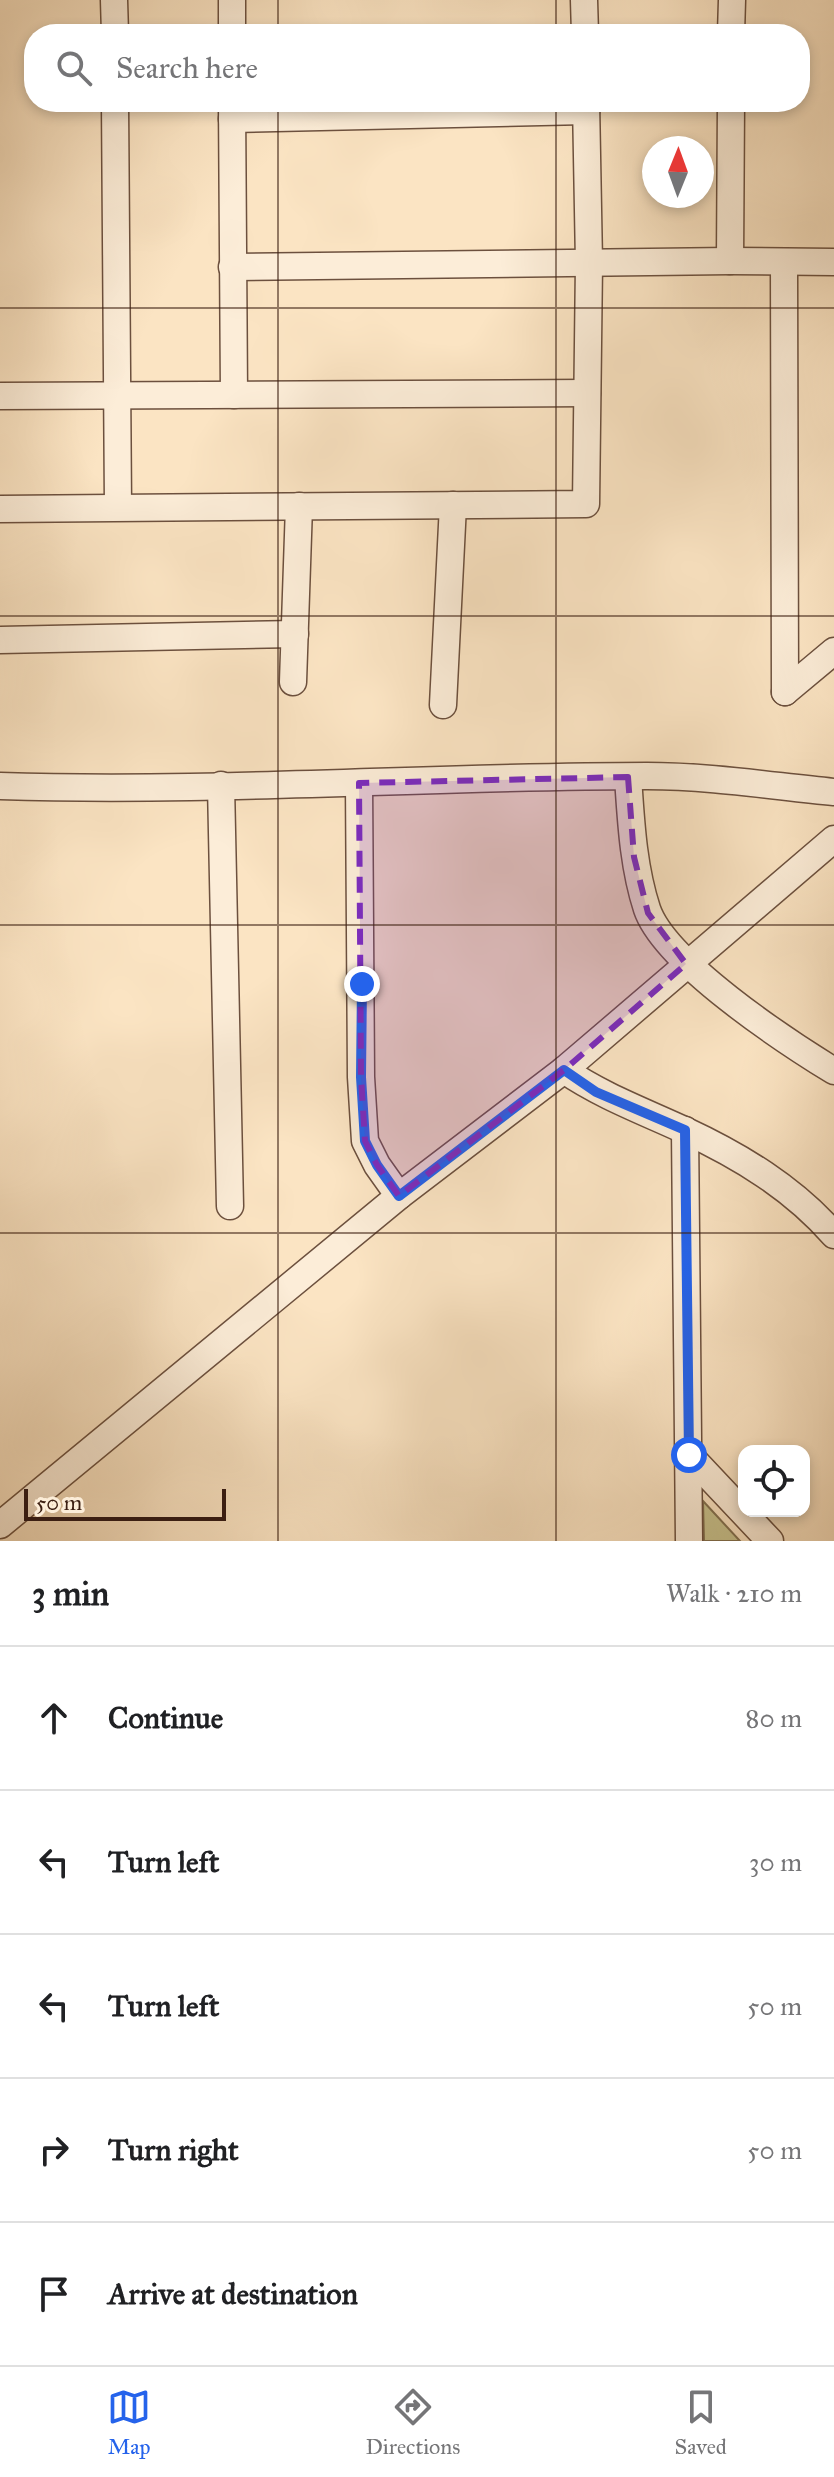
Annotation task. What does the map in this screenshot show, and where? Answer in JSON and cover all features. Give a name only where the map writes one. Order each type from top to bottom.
[{"type":"street","points":[[114,0],[115,24]]},
{"type":"street","points":[[232,0],[232,24]]},
{"type":"street","points":[[584,0],[585,24]]},
{"type":"street","points":[[731,24],[732,0]]},
{"type":"street","points":[[115,112],[118,507]]},
{"type":"street","points":[[232,112],[234,395]]},
{"type":"street","points":[[0,509],[586,504],[589,263],[586,112]]},
{"type":"street","points":[[730,261],[731,112]]},
{"type":"street","points":[[232,267],[834,262]]},
{"type":"street","points":[[784,263],[785,692],[834,651]]},
{"type":"street","points":[[0,396],[587,393]]},
{"type":"street","points":[[443,705],[453,505]]},
{"type":"street","points":[[293,682],[299,506]]},
{"type":"street","points":[[0,640],[295,634]]},
{"type":"street","points":[[0,786],[56,788],[359,783],[503,777],[628,777],[740,781],[834,792]]},
{"type":"street","points":[[628,777],[634,857],[648,913],[671,947],[686,964],[762,1022],[834,1071]]},
{"type":"street","points":[[359,783],[361,1077],[365,1141],[377,1165],[399,1196]]},
{"type":"street","points":[[221,785],[230,1206]]},
{"type":"street","points":[[0,1525],[399,1196],[564,1070],[834,839]]},
{"type":"street","points":[[564,1070],[596,1092],[685,1130],[742,1159],[777,1183],[834,1235]]},
{"type":"street","points":[[685,1130],[689,1541]]},
{"type":"street","points":[[689,1455],[770,1541]]},
{"type":"highlighted area","points":[[628,777],[634,857],[648,913],[686,964],[564,1070],[399,1196],[377,1165],[365,1141],[361,1077],[359,783]]},
{"type":"shaded area","points":[[703,1501],[740,1541],[704,1541]]},
{"type":"route","points":[[362,984],[361,1077],[365,1141],[377,1165],[399,1196],[564,1070],[596,1092],[685,1130],[689,1455]]}]
